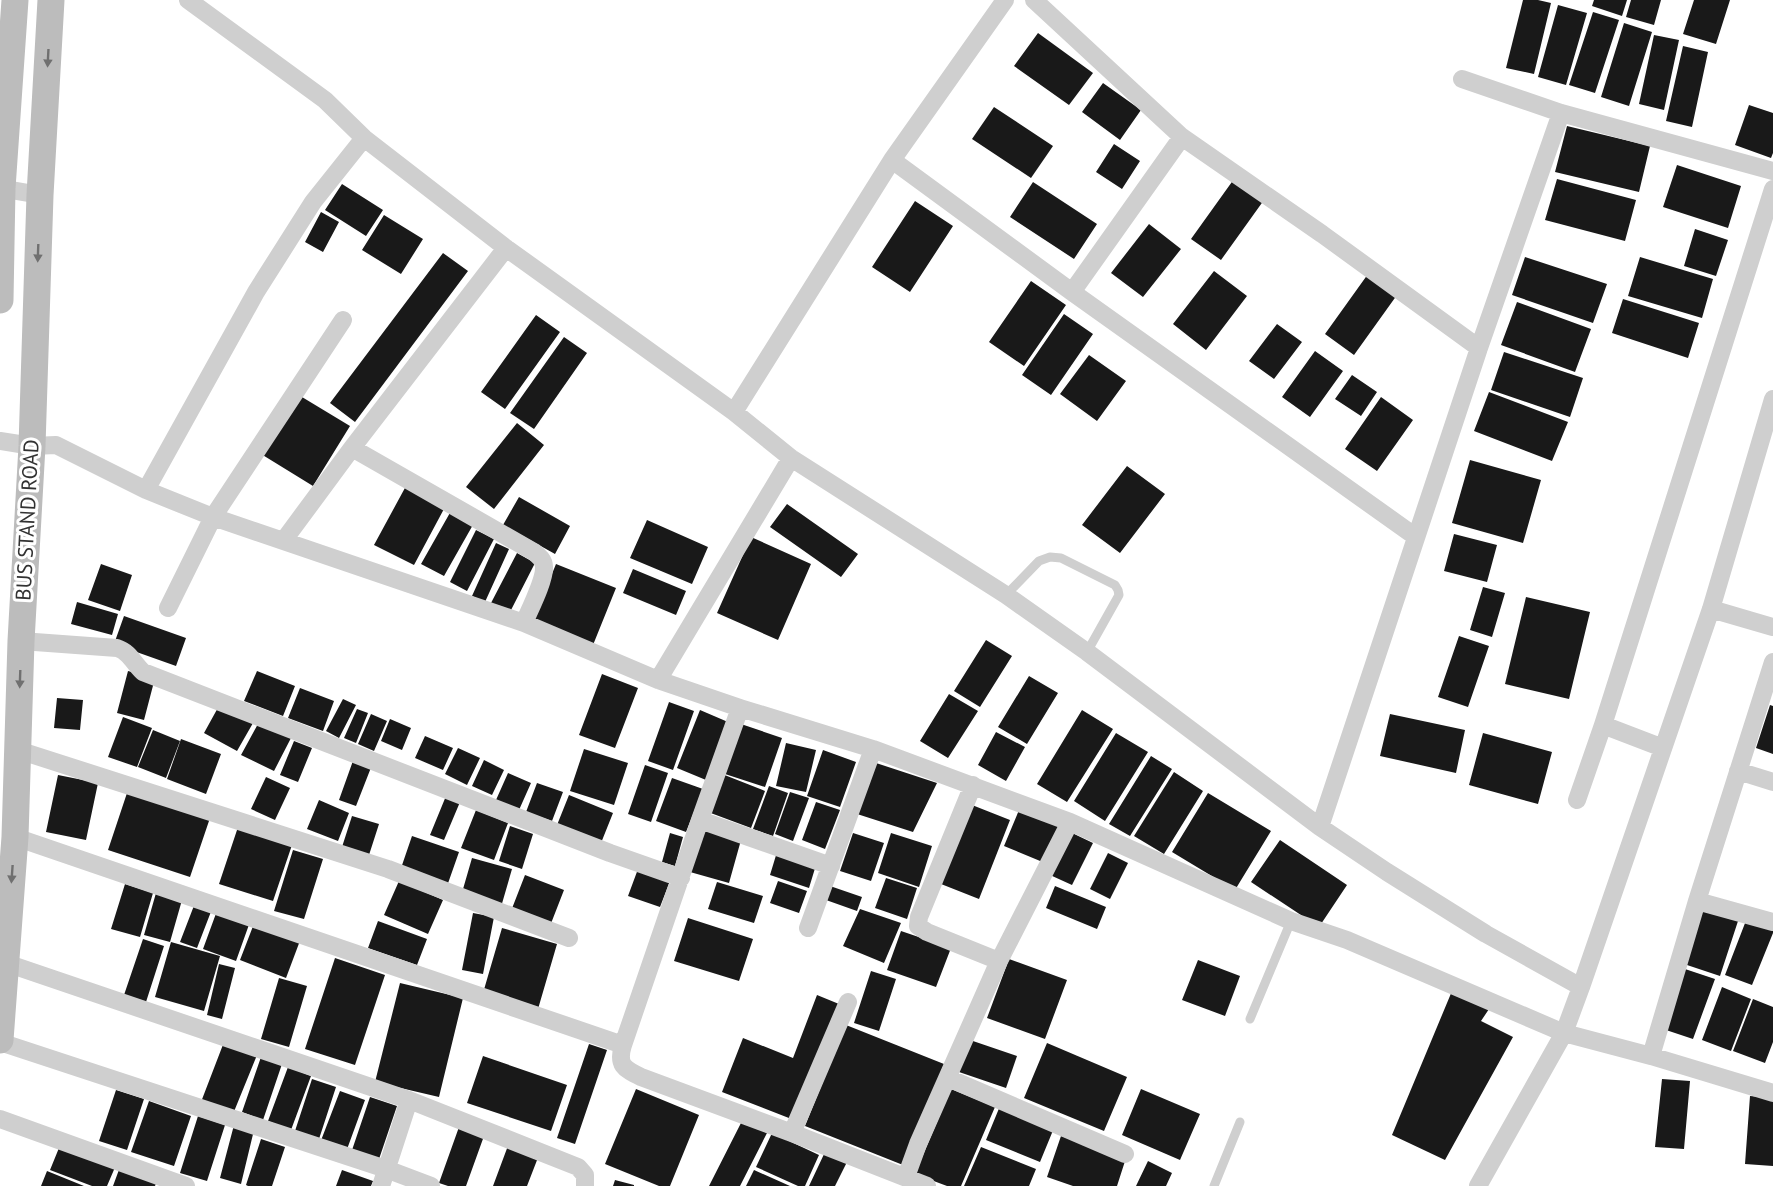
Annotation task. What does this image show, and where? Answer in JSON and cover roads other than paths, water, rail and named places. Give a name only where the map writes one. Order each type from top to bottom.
[{"type":"street","points":[[0,300],[1,188],[15,0]]},
{"type":"street","name":"BUS STAND ROAD","points":[[0,1041],[15,837],[8,795],[18,750],[21,641],[32,446],[40,195],[51,0]]},
{"type":"street","points":[[188,0],[325,100],[364,138],[506,248],[734,412],[791,458],[1006,595],[1087,652],[1320,827],[1387,872],[1486,934],[1581,987]]},
{"type":"street","points":[[734,412],[892,160],[1005,0]]},
{"type":"street","points":[[1035,0],[1182,138],[1322,234],[1479,348]]},
{"type":"street","points":[[1462,79],[1561,113],[1773,171]]},
{"type":"street","points":[[1320,827],[1479,348],[1561,113]]},
{"type":"street","points":[[146,490],[256,292],[313,202],[364,138]]},
{"type":"street","points":[[1072,292],[1182,138]]},
{"type":"street","points":[[892,160],[1072,292],[1416,537]]},
{"type":"street","points":[[1,188],[40,195]]},
{"type":"street","points":[[1577,800],[1603,725],[1773,189]]},
{"type":"street","points":[[284,540],[506,248]]},
{"type":"street","points":[[168,608],[213,517],[343,320]]},
{"type":"street","points":[[1478,1186],[1564,1033],[1711,609],[1773,399]]},
{"type":"street","points":[[0,441],[32,446],[56,445],[146,490],[213,517],[524,623],[658,680],[873,749],[973,785],[1070,822],[1291,921],[1369,950],[1564,1033],[1651,1056],[1773,1093]]},
{"type":"street","points":[[352,448],[534,552],[542,559],[545,568],[542,581],[524,623]]},
{"type":"street","points":[[658,680],[791,458]]},
{"type":"street","points":[[1711,609],[1773,627]]},
{"type":"street","points":[[21,641],[124,650],[143,672],[610,854],[681,878]]},
{"type":"street","points":[[1651,1056],[1697,901],[1773,662]]},
{"type":"street","points":[[740,708],[623,1045],[620,1056],[622,1064],[629,1071],[927,1186]]},
{"type":"street","points":[[1603,725],[1663,747]]},
{"type":"street","points":[[808,928],[873,749]]},
{"type":"street","points":[[18,750],[388,869],[568,938]]},
{"type":"street","points":[[1738,771],[1773,782]]},
{"type":"street","points":[[973,785],[919,917],[918,926],[927,932],[999,961]]},
{"type":"street","points":[[700,820],[831,866]]},
{"type":"street","points":[[906,1177],[918,1144],[999,961],[1070,822]]},
{"type":"street","points":[[15,837],[623,1045]]},
{"type":"street","points":[[1697,901],[1773,922]]},
{"type":"street","points":[[6,963],[409,1100],[578,1167],[585,1175],[585,1186]]},
{"type":"street","points":[[792,1133],[848,1002]]},
{"type":"street","points":[[0,1041],[383,1178],[431,1186]]},
{"type":"street","points":[[948,1078],[1125,1154]]},
{"type":"street","points":[[383,1178],[409,1100]]},
{"type":"street","points":[[0,1119],[186,1186]]},
{"type":"lane","points":[[1006,595],[1039,561],[1050,557],[1061,558],[1115,585],[1119,595],[1087,652]]},
{"type":"lane","points":[[1250,1019],[1291,921]]},
{"type":"lane","points":[[1214,1186],[1240,1122]]}]
